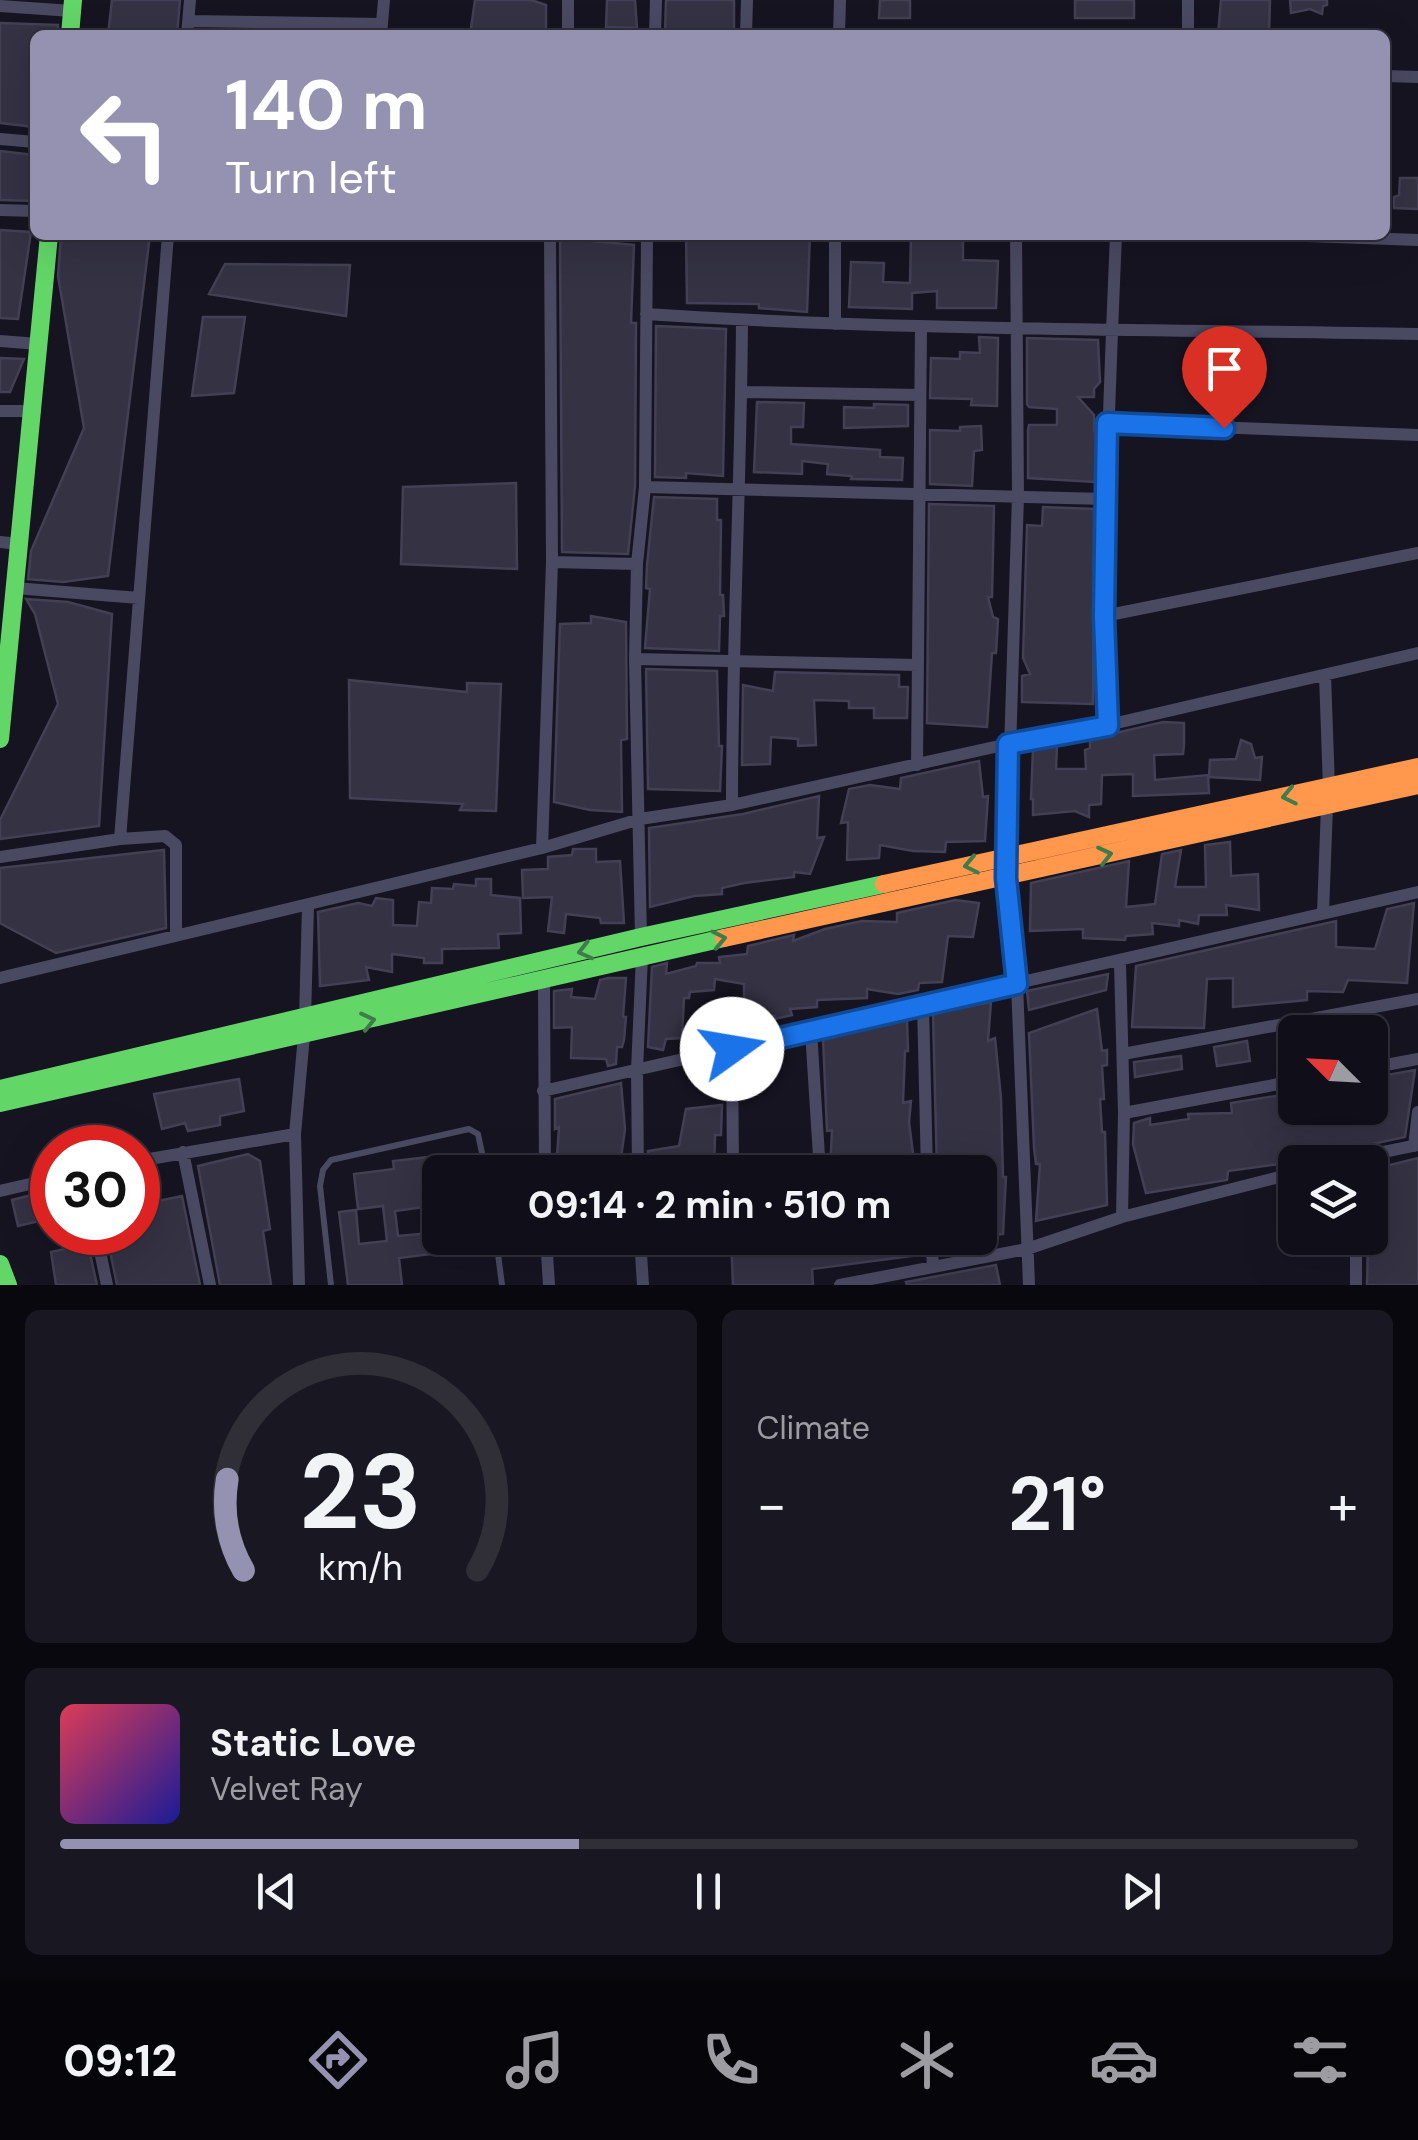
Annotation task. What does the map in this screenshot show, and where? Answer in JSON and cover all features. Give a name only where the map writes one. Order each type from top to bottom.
[{"type":"street","points":[[190,0],[188,28],[382,30],[384,0]]},
{"type":"street","points":[[568,0],[568,30]]},
{"type":"street","points":[[655,30],[656,0]]},
{"type":"street","points":[[746,30],[748,0]]},
{"type":"street","points":[[839,30],[840,0]]},
{"type":"street","points":[[1188,0],[1188,30]]},
{"type":"street","points":[[0,6],[73,6]]},
{"type":"street","points":[[1390,76],[1418,76]]},
{"type":"street","points":[[0,138],[30,141]]},
{"type":"street","points":[[0,210],[30,212]]},
{"type":"street","points":[[1390,239],[1418,240]]},
{"type":"street","points":[[0,740],[6,614],[15,588],[10,543],[32,412],[49,240]]},
{"type":"street","points":[[120,839],[168,240]]},
{"type":"street","points":[[542,848],[552,562],[550,240]]},
{"type":"street","points":[[638,1155],[641,946],[635,659],[637,564],[645,487],[646,240]]},
{"type":"street","points":[[835,240],[835,324]]},
{"type":"street","points":[[1016,240],[1018,496],[1006,878],[1017,984],[1029,1285]]},
{"type":"street","points":[[1108,726],[1104,616],[1107,423],[1116,240]]},
{"type":"street","points":[[646,314],[921,328],[1016,326],[1418,334]]},
{"type":"street","points":[[732,804],[742,320]]},
{"type":"street","points":[[917,765],[921,328]]},
{"type":"street","points":[[0,342],[39,344]]},
{"type":"street","points":[[742,392],[920,395]]},
{"type":"street","points":[[0,411],[32,412]]},
{"type":"street","points":[[1107,423],[1418,435]]},
{"type":"street","points":[[645,487],[1106,498]]},
{"type":"street","points":[[1104,616],[1418,553]]},
{"type":"street","points":[[552,562],[637,564]]},
{"type":"street","points":[[15,588],[138,598]]},
{"type":"street","points":[[0,978],[542,848],[640,819],[732,804],[1108,726],[1418,654]]},
{"type":"street","points":[[635,659],[918,664]]},
{"type":"street","points":[[1324,913],[1328,797],[1326,675]]},
{"type":"street","points":[[0,1089],[544,981],[641,946],[1006,878],[1328,797],[1418,767]]},
{"type":"street","points":[[0,1119],[9,1101],[1006,858],[1328,797],[1418,785]]},
{"type":"street","points":[[0,857],[165,836],[176,845],[176,935]]},
{"type":"street","points":[[543,1092],[1418,892]]},
{"type":"street","points":[[298,1285],[295,1134],[305,1027],[308,906]]},
{"type":"street","points":[[1120,962],[1122,1217]]},
{"type":"street","points":[[544,981],[544,1155]]},
{"type":"street","points":[[1123,1054],[1418,999]]},
{"type":"street","points":[[923,1006],[927,1155]]},
{"type":"street","points":[[811,1031],[819,1155]]},
{"type":"street","points":[[732,1049],[732,1155]]},
{"type":"street","points":[[1388,1065],[1418,1059]]},
{"type":"street","points":[[1124,1113],[1278,1085]]},
{"type":"street","points":[[1388,1152],[1416,1145],[1418,1112]]},
{"type":"street","points":[[160,1157],[295,1134]]},
{"type":"street","points":[[183,1152],[210,1285]]},
{"type":"street","points":[[843,1285],[1028,1249],[1122,1217],[1278,1177]]},
{"type":"street","points":[[0,1191],[30,1184]]},
{"type":"street","points":[[100,1255],[106,1285]]},
{"type":"street","points":[[547,1255],[549,1285]]},
{"type":"street","points":[[641,1255],[644,1285]]},
{"type":"street","points":[[932,1255],[933,1266]]},
{"type":"street","points":[[1356,1255],[1356,1285]]},
{"type":"street","points":[[0,1264],[8,1285]]},
{"type":"lane","points":[[331,1285],[320,1186],[323,1170],[331,1160],[469,1129],[478,1134],[482,1155]]},
{"type":"lane","points":[[498,1255],[502,1285]]},
{"type":"building","points":[[112,0],[180,0],[177,30],[109,30]]},
{"type":"building","points":[[475,0],[531,0],[546,5],[546,30],[471,30]]},
{"type":"building","points":[[607,0],[635,0],[637,28],[606,27]]},
{"type":"building","points":[[666,0],[734,0],[734,30],[665,30]]},
{"type":"building","points":[[880,0],[910,0],[910,18],[879,18]]},
{"type":"building","points":[[1075,0],[1134,0],[1134,18],[1075,18]]},
{"type":"building","points":[[1221,0],[1270,0],[1269,30],[1218,30]]},
{"type":"building","points":[[1290,0],[1327,0],[1327,5],[1323,6],[1322,14],[1310,9],[1291,13]]},
{"type":"building","points":[[0,23],[58,25],[58,30],[30,30],[30,126],[0,123]]},
{"type":"building","points":[[0,151],[30,154],[30,201],[0,200]]},
{"type":"building","points":[[1400,178],[1418,178],[1418,209],[1394,208]]},
{"type":"building","points":[[0,230],[30,232],[18,319],[0,318]]},
{"type":"building","points":[[61,240],[149,240],[108,576],[63,582],[28,579],[31,551],[84,428],[58,276]]},
{"type":"building","points":[[560,240],[634,245],[631,323],[636,323],[635,486],[628,554],[562,552]]},
{"type":"building","points":[[686,240],[810,240],[807,312],[759,308],[759,304],[687,303]]},
{"type":"building","points":[[911,240],[963,240],[963,260],[998,261],[996,308],[937,308],[937,291],[912,293],[912,309],[849,307],[851,262],[884,263],[883,282],[910,283]]},
{"type":"building","points":[[225,264],[350,265],[346,316],[209,294]]},
{"type":"building","points":[[203,317],[245,317],[234,393],[192,396]]},
{"type":"building","points":[[656,326],[726,329],[723,476],[686,473],[686,478],[655,477]]},
{"type":"building","points":[[979,337],[998,338],[997,406],[971,405],[972,399],[930,398],[931,358],[960,359],[960,352],[980,353]]},
{"type":"building","points":[[1027,338],[1098,340],[1100,382],[1094,397],[1078,397],[1094,415],[1094,431],[1098,431],[1095,482],[1028,478],[1029,425],[1057,425],[1057,409],[1027,404]]},
{"type":"building","points":[[0,358],[24,359],[10,392],[0,392]]},
{"type":"building","points":[[757,402],[804,403],[803,427],[791,427],[791,444],[880,450],[880,457],[903,458],[902,480],[851,479],[852,476],[827,474],[828,464],[802,461],[802,474],[754,472]]},
{"type":"building","points":[[874,404],[908,405],[908,426],[844,428],[844,407],[874,408]]},
{"type":"building","points":[[981,426],[982,450],[974,451],[972,486],[930,484],[930,430],[960,431],[960,427]]},
{"type":"building","points":[[516,483],[517,569],[401,564],[403,487]]},
{"type":"building","points":[[654,497],[717,499],[724,616],[720,616],[719,651],[645,648]]},
{"type":"building","points":[[929,504],[994,506],[992,597],[988,597],[993,617],[998,619],[987,727],[927,723]]},
{"type":"building","points":[[1043,507],[1094,509],[1093,704],[1022,702],[1022,676],[1030,674],[1023,658],[1027,525],[1042,526]]},
{"type":"building","points":[[26,599],[68,602],[112,614],[99,826],[0,839],[0,820],[58,704],[35,614]]},
{"type":"building","points":[[591,616],[626,622],[627,739],[621,740],[622,812],[554,802],[560,624],[591,623]]},
{"type":"building","points":[[646,669],[717,671],[722,746],[720,791],[648,789]]},
{"type":"building","points":[[775,672],[899,675],[899,687],[908,687],[907,718],[874,718],[874,708],[849,708],[849,701],[814,700],[816,745],[798,746],[798,739],[771,737],[770,764],[742,765],[743,685],[773,691]]},
{"type":"building","points":[[349,680],[467,692],[467,683],[501,684],[496,811],[460,810],[463,804],[350,798]]},
{"type":"building","points":[[1163,722],[1184,723],[1183,754],[1154,755],[1155,780],[1208,775],[1209,793],[1133,796],[1133,774],[1102,775],[1101,804],[1089,805],[1089,817],[1075,811],[1033,815],[1033,749],[1057,745],[1056,769],[1086,769],[1085,750],[1090,748],[1090,739]]},
{"type":"building","points":[[1241,740],[1251,744],[1255,758],[1262,757],[1260,780],[1209,777],[1210,760],[1236,759]]},
{"type":"building","points":[[979,761],[983,797],[988,796],[985,841],[946,842],[945,852],[880,845],[879,858],[847,860],[848,822],[841,823],[849,789],[870,785],[900,789],[901,778]]},
{"type":"building","points":[[819,796],[817,838],[824,837],[810,874],[794,872],[794,877],[744,883],[722,888],[722,894],[694,896],[650,907],[649,828],[743,814]]},
{"type":"building","points":[[1230,842],[1231,876],[1258,874],[1259,910],[1226,905],[1227,915],[1199,915],[1198,924],[1179,920],[1179,926],[1152,923],[1153,934],[1126,936],[1125,940],[1083,938],[1083,929],[1030,931],[1031,883],[1129,861],[1126,907],[1155,904],[1162,854],[1181,850],[1175,887],[1206,887],[1205,845]]},
{"type":"building","points":[[573,849],[596,849],[596,862],[620,861],[624,923],[601,923],[600,918],[566,914],[564,933],[548,931],[552,897],[523,898],[522,870],[548,869],[548,857],[572,855]]},
{"type":"building","points":[[164,850],[166,928],[56,953],[0,923],[0,868]]},
{"type":"building","points":[[476,879],[491,879],[491,895],[520,898],[521,933],[498,934],[499,948],[442,949],[442,963],[424,963],[424,958],[392,954],[392,972],[366,967],[369,980],[320,986],[318,912],[358,903],[372,906],[376,898],[393,900],[393,925],[417,926],[419,902],[431,903],[432,888],[476,886]]},
{"type":"building","points":[[955,900],[979,903],[973,937],[948,936],[942,982],[919,983],[918,990],[898,994],[867,989],[867,998],[817,1000],[817,1007],[790,1009],[792,1015],[775,1019],[744,1016],[744,984],[715,979],[714,990],[690,992],[689,998],[684,998],[682,1038],[666,1039],[663,1050],[648,1047],[652,967],[667,963],[666,974],[697,963],[720,963],[719,957],[747,954],[748,946],[794,935],[793,941],[862,921],[897,922],[897,913]]},
{"type":"building","points":[[1414,903],[1407,983],[1348,980],[1343,992],[1307,991],[1307,1000],[1233,1007],[1233,978],[1207,979],[1204,1028],[1132,1027],[1136,966],[1336,921],[1336,947],[1375,949],[1387,909]]},
{"type":"building","points":[[1108,974],[1106,990],[1029,1010],[1027,991]]},
{"type":"building","points":[[626,978],[624,1040],[622,1047],[617,1047],[616,1064],[608,1066],[606,1059],[571,1058],[572,1027],[554,1028],[554,991],[572,989],[571,997],[595,999],[600,980]]},
{"type":"building","points":[[991,1002],[988,1041],[995,1038],[1006,1177],[1003,1234],[997,1235],[997,1155],[937,1155],[933,1013]]},
{"type":"building","points":[[1097,1009],[1102,1051],[1107,1050],[1107,1065],[1102,1066],[1104,1099],[1100,1099],[1107,1205],[1036,1221],[1040,1164],[1036,1164],[1034,1147],[1029,1033]]},
{"type":"building","points":[[907,1019],[903,1103],[911,1101],[913,1155],[831,1155],[823,1038]]},
{"type":"building","points":[[1247,1041],[1250,1061],[1217,1066],[1214,1047]]},
{"type":"building","points":[[1181,1056],[1182,1069],[1135,1077],[1134,1062]]},
{"type":"building","points":[[1415,1070],[1405,1137],[1368,1145],[1278,1145],[1278,1164],[1228,1171],[1227,1180],[1146,1193],[1133,1144],[1134,1123],[1150,1118],[1150,1125],[1189,1119],[1188,1114],[1232,1113],[1231,1103],[1278,1096],[1278,1125],[1388,1125],[1388,1075]]},
{"type":"building","points":[[239,1079],[244,1111],[220,1116],[220,1125],[188,1131],[185,1123],[162,1129],[154,1094]]},
{"type":"building","points":[[621,1083],[625,1129],[621,1155],[557,1155],[555,1099]]},
{"type":"building","points":[[722,1105],[721,1135],[715,1135],[714,1155],[648,1155],[648,1151],[679,1146],[686,1109]]},
{"type":"building","points":[[248,1154],[260,1161],[270,1229],[263,1231],[271,1285],[220,1285],[198,1166]]},
{"type":"building","points":[[422,1158],[422,1207],[395,1211],[398,1236],[422,1234],[423,1255],[399,1258],[402,1285],[348,1285],[339,1212],[356,1210],[359,1244],[387,1241],[383,1206],[358,1209],[354,1174],[394,1169],[393,1161]]},
{"type":"building","points":[[1418,1158],[1418,1285],[1367,1285],[1368,1255],[1388,1255],[1388,1166]]},
{"type":"building","points":[[30,1195],[30,1223],[18,1226],[12,1200]]},
{"type":"building","points":[[182,1196],[200,1285],[117,1285],[111,1255],[160,1255],[160,1200]]},
{"type":"building","points":[[51,1255],[90,1255],[97,1285],[56,1285]]},
{"type":"building","points":[[732,1255],[912,1255],[812,1269],[813,1285],[733,1285]]},
{"type":"building","points":[[996,1265],[1000,1285],[906,1282]]},
{"type":"traffic: fast","points":[[70,30],[73,0]]},
{"type":"traffic: fast","points":[[0,739],[49,240]]},
{"type":"traffic: fast","points":[[0,1089],[641,937],[884,884]]},
{"type":"traffic: fast","points":[[0,1103],[724,938]]},
{"type":"traffic: fast","points":[[0,1264],[8,1285]]},
{"type":"traffic: slow","points":[[884,884],[1418,767]]},
{"type":"traffic: slow","points":[[724,938],[1418,785]]},
{"type":"route","points":[[732,1049],[1017,984],[1006,878],[1008,744],[1108,726],[1104,616],[1107,423],[1224,428]]}]
